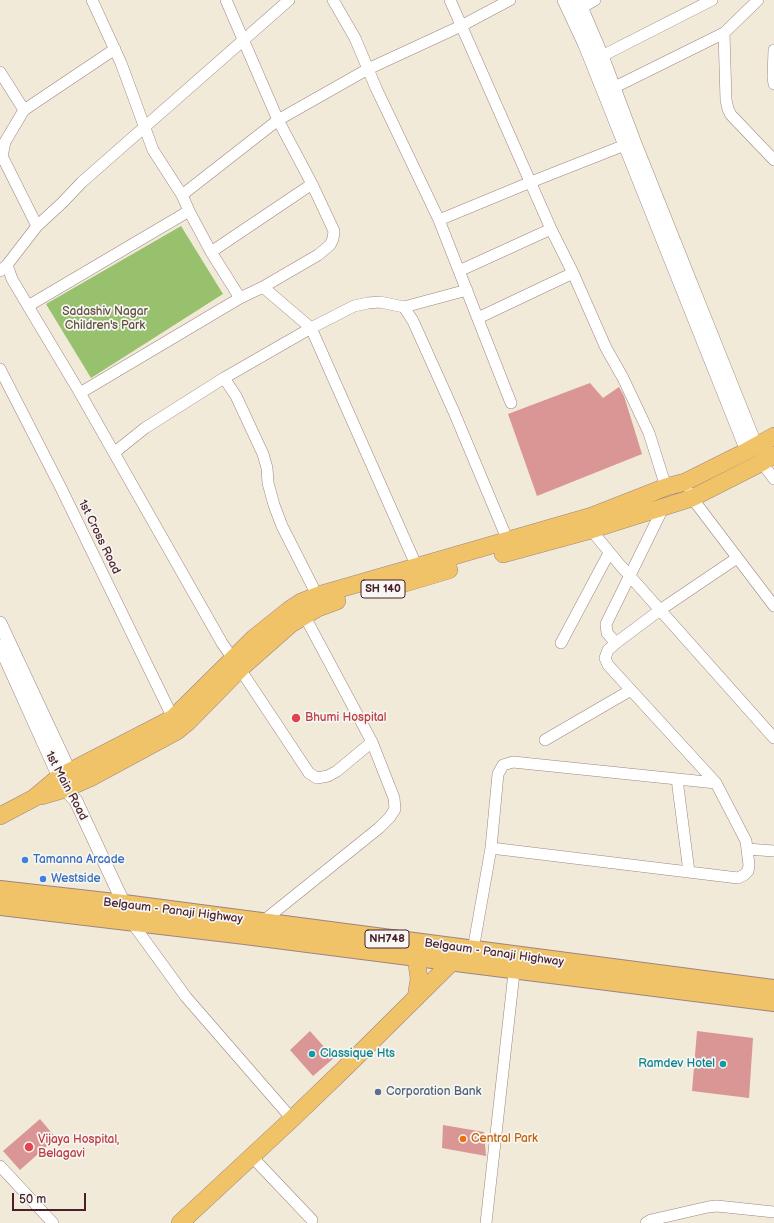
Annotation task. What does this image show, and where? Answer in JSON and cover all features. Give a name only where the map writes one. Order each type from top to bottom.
[{"type":"highway","name":"Belgaum - Panaji Highway","points":[[0,890],[127,912],[416,957],[463,956]]},
{"type":"highway","name":"Belgaum - Panaji Highway","points":[[0,906],[127,912],[262,922],[463,956],[774,1002]]},
{"type":"highway","name":"Belgaum - Panaji Highway","points":[[515,963],[774,989]]},
{"type":"main road","name":"SH 140","points":[[69,785],[173,718],[237,664],[304,615],[320,601],[417,567],[592,516],[666,487],[685,482],[774,436]]},
{"type":"main road","name":"SH 140","points":[[0,816],[34,798],[90,778],[177,731],[188,722],[237,664],[254,638],[301,602],[320,601],[591,530],[692,498],[768,459]]},
{"type":"main road","points":[[180,1223],[292,1119],[416,998],[463,956]]},
{"type":"main road","points":[[193,1223],[336,1088],[463,956]]},
{"type":"main road","points":[[416,957],[419,979],[416,998]]},
{"type":"street","points":[[92,0],[115,49],[153,150],[182,195],[189,212],[211,252],[240,298]]},
{"type":"street","points":[[80,393],[240,298],[263,287],[318,255],[330,245],[333,239],[334,231],[312,184],[278,120],[226,0]]},
{"type":"street","points":[[289,0],[82,182],[62,204],[37,226],[3,268],[12,279],[115,452],[218,636],[309,773],[317,778],[328,776],[337,771],[372,742]]},
{"type":"street","points":[[333,0],[355,38],[439,220],[511,403]]},
{"type":"street","points":[[450,0],[551,230],[574,273],[606,348],[623,378],[649,433],[666,487]]},
{"type":"street","points":[[182,195],[278,120],[368,69],[461,26],[510,0]]},
{"type":"street","points":[[564,0],[585,45],[634,141],[751,449]]},
{"type":"street","points":[[595,0],[579,4],[602,56],[609,90],[625,145],[751,449],[768,459],[774,479]]},
{"type":"street","points":[[602,56],[712,0]]},
{"type":"street","points":[[609,90],[724,33],[758,0]]},
{"type":"street","points":[[724,33],[726,100],[730,115],[774,160]]},
{"type":"street","points":[[37,226],[1,157],[5,142],[24,110],[115,49]]},
{"type":"street","points":[[774,50],[774,84]]},
{"type":"street","points":[[0,72],[24,110]]},
{"type":"street","points":[[439,220],[625,145]]},
{"type":"street","points":[[211,252],[312,184]]},
{"type":"street","points":[[28,306],[189,212]]},
{"type":"street","points":[[459,271],[551,230]]},
{"type":"street","points":[[478,318],[574,273]]},
{"type":"street","points":[[263,287],[311,328],[417,567]]},
{"type":"street","points":[[115,452],[145,428],[224,378],[311,328],[354,306],[380,302],[404,307],[467,290]]},
{"type":"street","points":[[404,307],[413,320],[448,398],[508,541]]},
{"type":"street","name":"1st Cross Road","points":[[0,369],[61,488],[173,718]]},
{"type":"street","points":[[224,378],[236,396],[263,454],[267,468],[268,483],[282,526],[320,601]]},
{"type":"street","points":[[685,482],[692,498],[774,606]]},
{"type":"street","points":[[616,643],[607,633],[606,624],[664,506]]},
{"type":"street","points":[[591,530],[609,553],[774,738]]},
{"type":"street","points":[[561,643],[609,553]]},
{"type":"street","points":[[490,848],[738,878],[744,876],[748,872],[749,864],[746,841],[716,783],[608,665],[605,658],[608,650],[616,643],[660,610],[737,558]]},
{"type":"street","points":[[262,922],[379,828],[390,817],[395,809],[394,798],[372,742],[304,615]]},
{"type":"street","points":[[0,623],[69,785]]},
{"type":"street","name":"1st Main Road","points":[[0,646],[69,785],[127,912]]},
{"type":"street","points":[[545,740],[631,690]]},
{"type":"street","points":[[463,956],[490,848],[498,774],[503,765],[513,762],[716,783]]},
{"type":"street","points":[[677,779],[689,872]]},
{"type":"street","points":[[747,849],[774,851]]},
{"type":"street","points":[[127,912],[186,997],[292,1119]]},
{"type":"street","points":[[486,1223],[515,963]]},
{"type":"street","points":[[257,1162],[312,1220]]},
{"type":"street","points":[[0,1166],[53,1223]]},
{"type":"street","points":[[646,1223],[651,1220],[717,1206],[774,1212]]},
{"type":"green space","name":"Sadashiv Nagar Children's Park","points":[[181,226],[223,294],[91,378],[46,304]]},
{"type":"building","points":[[590,383],[603,398],[619,387],[624,396],[642,454],[537,496],[508,414]]},
{"type":"building","name":"Classique Hts","points":[[310,1031],[334,1058],[313,1076],[290,1050]]},
{"type":"building","name":"Ramdev Hotel","points":[[697,1031],[753,1038],[749,1098],[692,1091]]},
{"type":"building","points":[[40,1119],[56,1138],[20,1170],[3,1151]]},
{"type":"building","name":"Central Park","points":[[443,1125],[484,1132],[486,1156],[442,1148]]},
{"type":"place","name":"Bhumi Hospital","points":[[296,718]]},
{"type":"place","name":"Tamanna Arcade","points":[[25,860]]},
{"type":"place","name":"Westside","points":[[43,879]]},
{"type":"place","name":"Classique Hts","points":[[312,1054]]},
{"type":"place","name":"Ramdev Hotel","points":[[723,1064]]},
{"type":"place","name":"Corporation Bank","points":[[378,1092]]},
{"type":"place","name":"Central Park","points":[[463,1139]]},
{"type":"place","name":"Vijaya Hospital, Belagavi","points":[[29,1147]]}]
